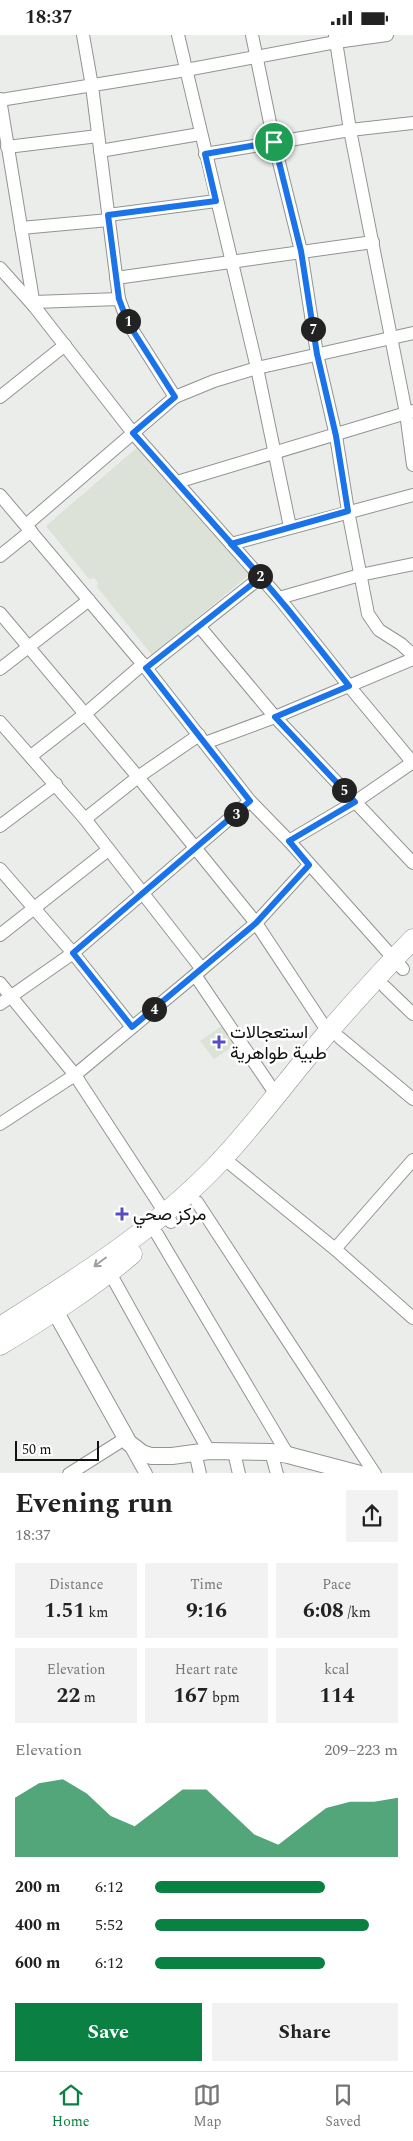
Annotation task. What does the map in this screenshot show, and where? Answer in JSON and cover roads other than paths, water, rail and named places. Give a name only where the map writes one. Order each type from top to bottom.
[{"type":"main road","points":[[0,1345],[94,1267],[197,1202],[232,1165],[334,1035],[385,987],[403,962],[413,939]]},
{"type":"main road","points":[[0,1327],[51,1304],[110,1273],[165,1223],[277,1095],[403,962]]},
{"type":"street","points":[[83,35],[92,86],[119,299],[128,323],[175,397]]},
{"type":"street","points":[[178,35],[257,368],[290,527]]},
{"type":"street","points":[[252,35],[274,142],[301,251],[317,354],[336,436],[348,511],[368,613],[375,626],[413,655]]},
{"type":"street","points":[[34,304],[0,103],[257,58],[336,38],[387,35]]},
{"type":"street","points":[[336,38],[350,130],[372,242],[410,412],[413,465]]},
{"type":"street","points":[[205,154],[350,130],[413,123]]},
{"type":"street","points":[[100,151],[200,134]]},
{"type":"street","points":[[7,147],[98,136]]},
{"type":"street","points":[[21,228],[216,201]]},
{"type":"street","points":[[116,279],[372,242]]},
{"type":"street","points":[[0,268],[34,304],[133,433],[279,598],[413,762],[355,802],[289,841]]},
{"type":"street","points":[[34,304],[119,299]]},
{"type":"street","points":[[0,556],[133,433],[175,397],[207,383],[257,368],[413,333]]},
{"type":"street","points":[[2,391],[64,345]]},
{"type":"street","points":[[177,482],[336,436],[410,412]]},
{"type":"street","points":[[0,495],[144,666],[250,801],[403,962]]},
{"type":"street","points":[[231,544],[413,495]]},
{"type":"street","points":[[279,598],[360,575],[413,564]]},
{"type":"street","points":[[31,756],[144,666],[261,577]]},
{"type":"street","points":[[0,669],[89,600]]},
{"type":"street","points":[[0,613],[138,777],[256,923],[334,1035],[413,1099]]},
{"type":"street","points":[[199,626],[275,717],[413,863]]},
{"type":"street","points":[[85,819],[138,777],[202,739],[275,717],[413,659]]},
{"type":"street","points":[[0,722],[56,784],[144,893],[198,972],[277,1095]]},
{"type":"street","points":[[0,826],[56,784]]},
{"type":"street","points":[[5,1000],[73,953],[250,801]]},
{"type":"street","points":[[0,935],[108,850]]},
{"type":"street","points":[[0,1124],[75,1075],[198,972],[256,923],[309,865]]},
{"type":"street","points":[[0,869],[73,953],[132,1027]]},
{"type":"street","points":[[0,983],[5,1000],[75,1075],[165,1223],[288,1455]]},
{"type":"street","points":[[385,987],[413,1014]]},
{"type":"street","points":[[335,1249],[413,1160]]},
{"type":"street","points":[[232,1165],[335,1249],[413,1317]]},
{"type":"street","points":[[197,1202],[375,1473]]},
{"type":"street","points":[[110,1273],[202,1451],[200,1473]]},
{"type":"street","points":[[51,1304],[146,1473]]},
{"type":"street","points":[[128,1440],[142,1453],[151,1456],[172,1456],[202,1451],[271,1452],[288,1455],[322,1468],[360,1473]]},
{"type":"street","points":[[69,1473],[128,1440]]},
{"type":"street","points":[[234,1452],[239,1473]]},
{"type":"street","points":[[271,1452],[277,1473]]},
{"type":"place","name":"استعجالات طبية طواهرية","points":[[219,1042]]},
{"type":"place","name":"مركز صحي","points":[[122,1214]]}]
